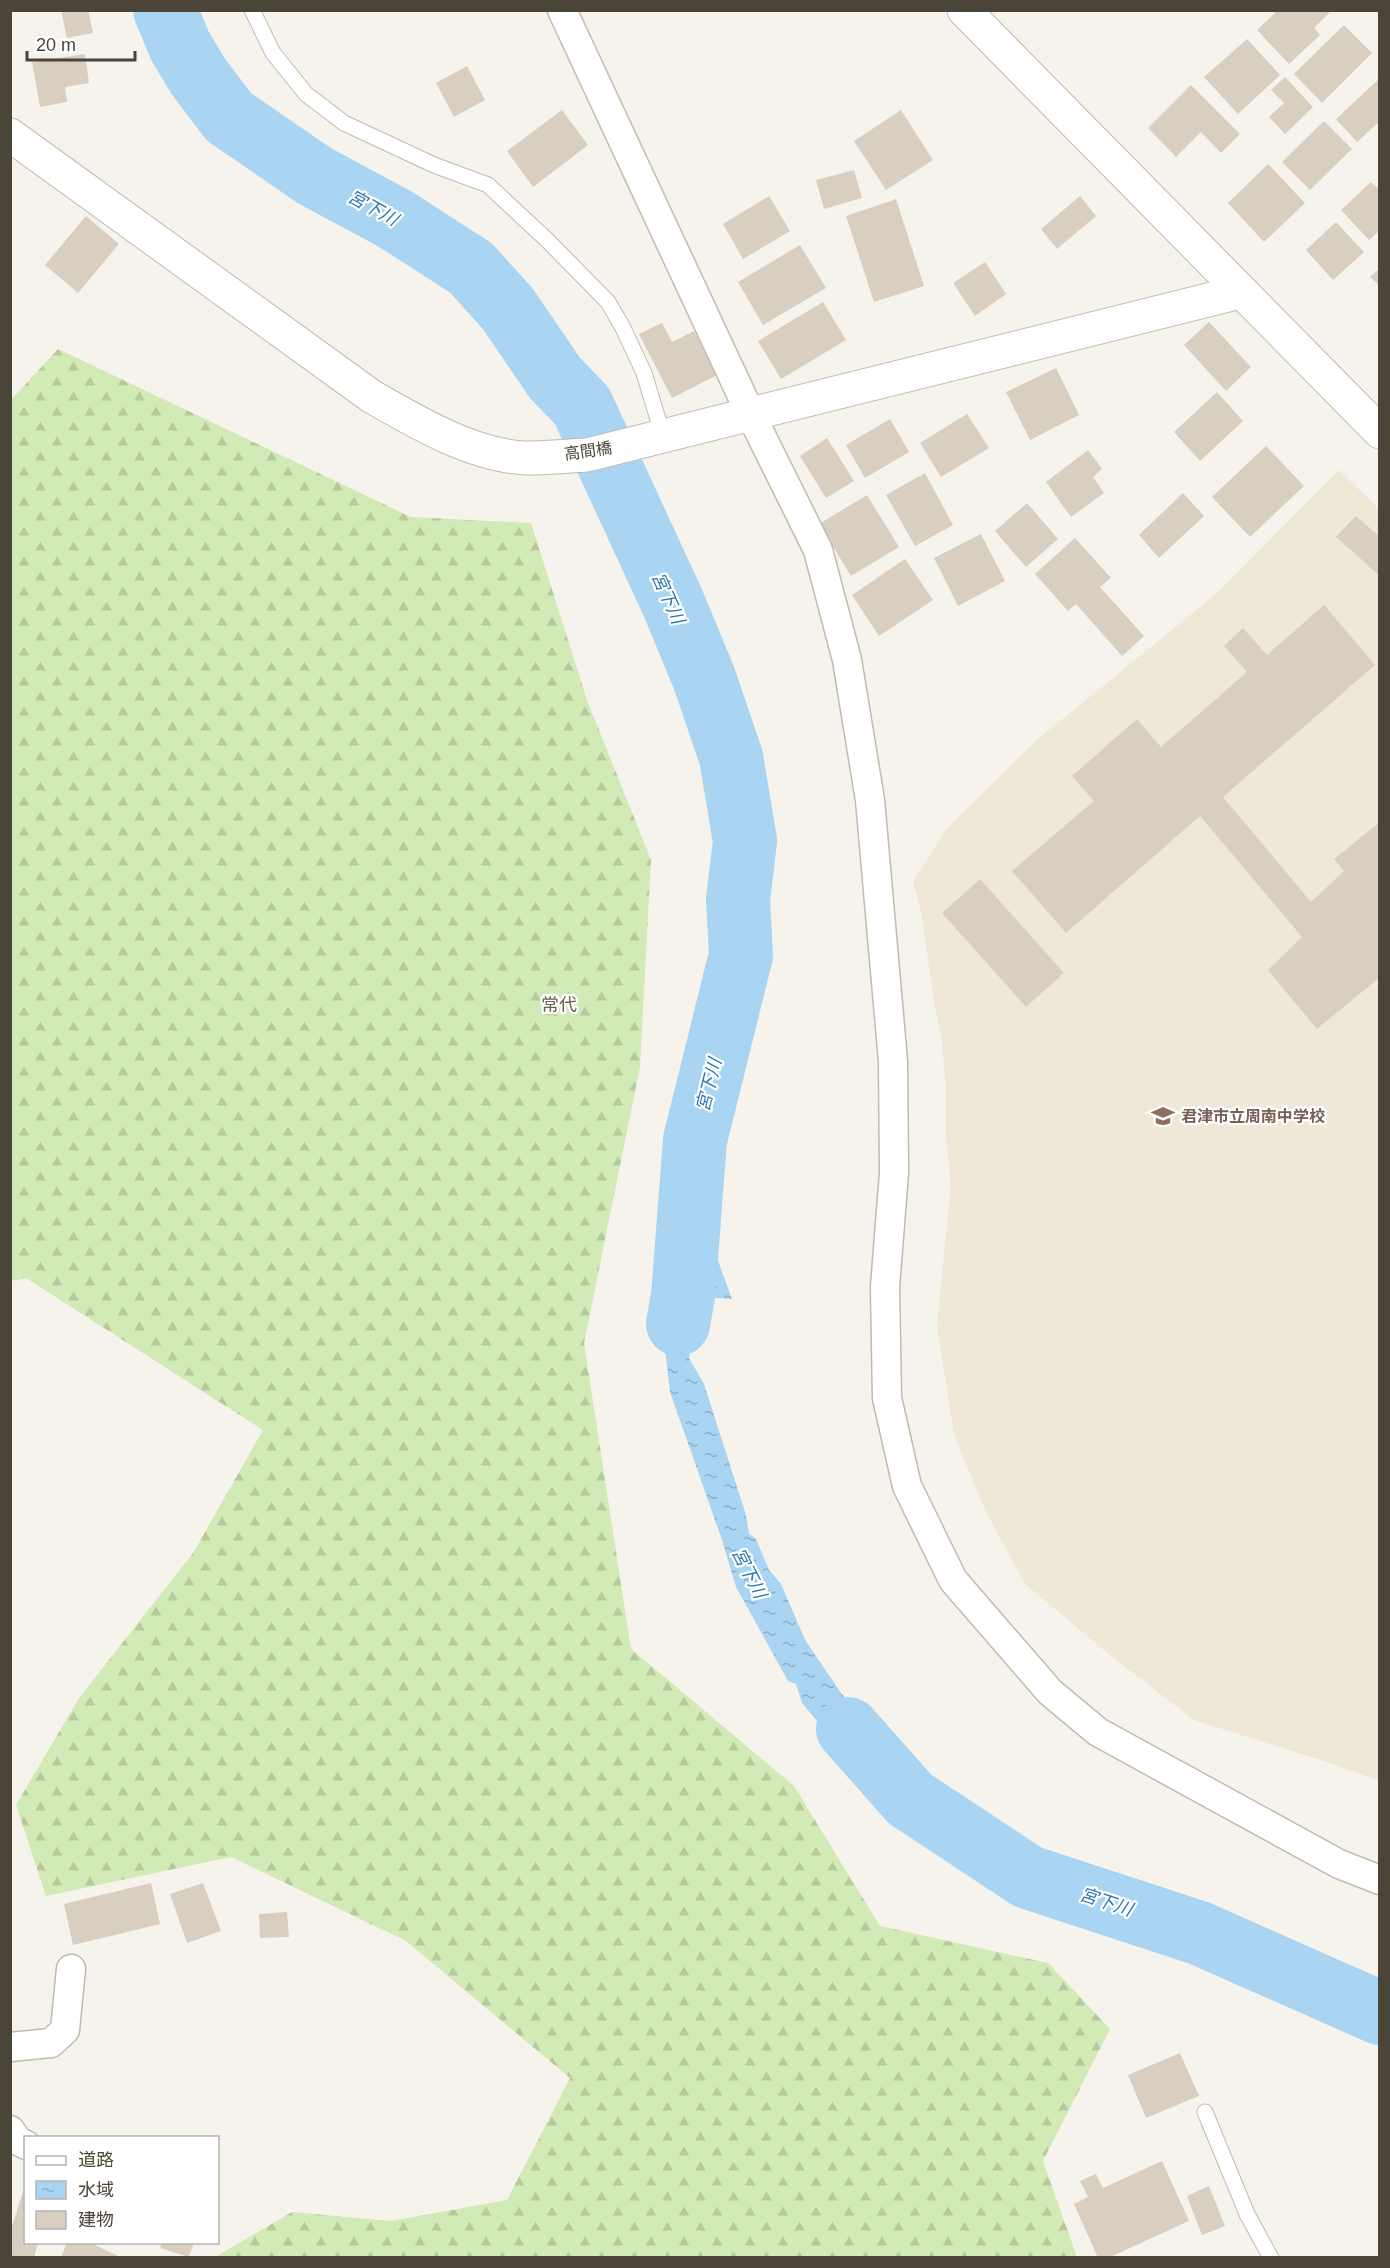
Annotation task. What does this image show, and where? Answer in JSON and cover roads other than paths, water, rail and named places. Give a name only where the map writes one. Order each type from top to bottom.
[{"type":"street","points":[[562,10],[750,413],[818,550],[847,660],[870,800],[893,1060],[894,1173],[885,1287],[887,1398],[907,1486],[954,1580],[1058,1699],[1098,1732],[1339,1864],[1380,1880]]},
{"type":"street","points":[[964,10],[1379,431]]},
{"type":"street","name":"高間橋","points":[[11,138],[182,258],[371,396],[422,426],[485,451],[525,458],[587,455],[1240,292]]},
{"type":"street","points":[[10,2047],[51,2043],[65,2030],[71,1969]]},
{"type":"street","points":[[10,2130],[18,2141],[24,2144]]},
{"type":"lane","points":[[252,10],[273,54],[306,94],[344,123],[435,165],[488,185],[547,240],[608,302],[644,373],[657,438]]},
{"type":"lane","points":[[1205,2112],[1247,2214],[1271,2258]]},
{"type":"water","points":[[435,227],[481,261],[515,297],[528,316],[554,374],[564,380],[571,379],[593,414],[555,416],[529,366],[499,320],[436,261],[432,246],[420,240]]},
{"type":"water","points":[[671,1232],[709,1236],[732,1299],[701,1297],[696,1313],[689,1358],[704,1384],[746,1515],[749,1534],[756,1539],[769,1570],[781,1584],[805,1640],[839,1690],[914,1789],[892,1811],[802,1703],[796,1684],[788,1681],[736,1587],[722,1540],[670,1392],[665,1348],[669,1325],[668,1295],[660,1291],[664,1267],[659,1257]]},
{"type":"waterway","name":"宮下川","points":[[165,10],[180,46],[198,76],[229,117],[315,176],[395,219],[471,268],[508,309],[555,378],[582,406],[673,603],[704,678],[731,757],[745,841],[738,900],[741,955],[695,1140],[683,1296],[678,1324]]},
{"type":"waterway","name":"宮下川","points":[[848,1729],[910,1799],[1028,1877],[1199,1933],[1380,2013]]},
{"type":"place","name":"君津市立周南中学校","points":[[1163,1116]]},
{"type":"district","name":"常代","points":[[559,1005]]}]
